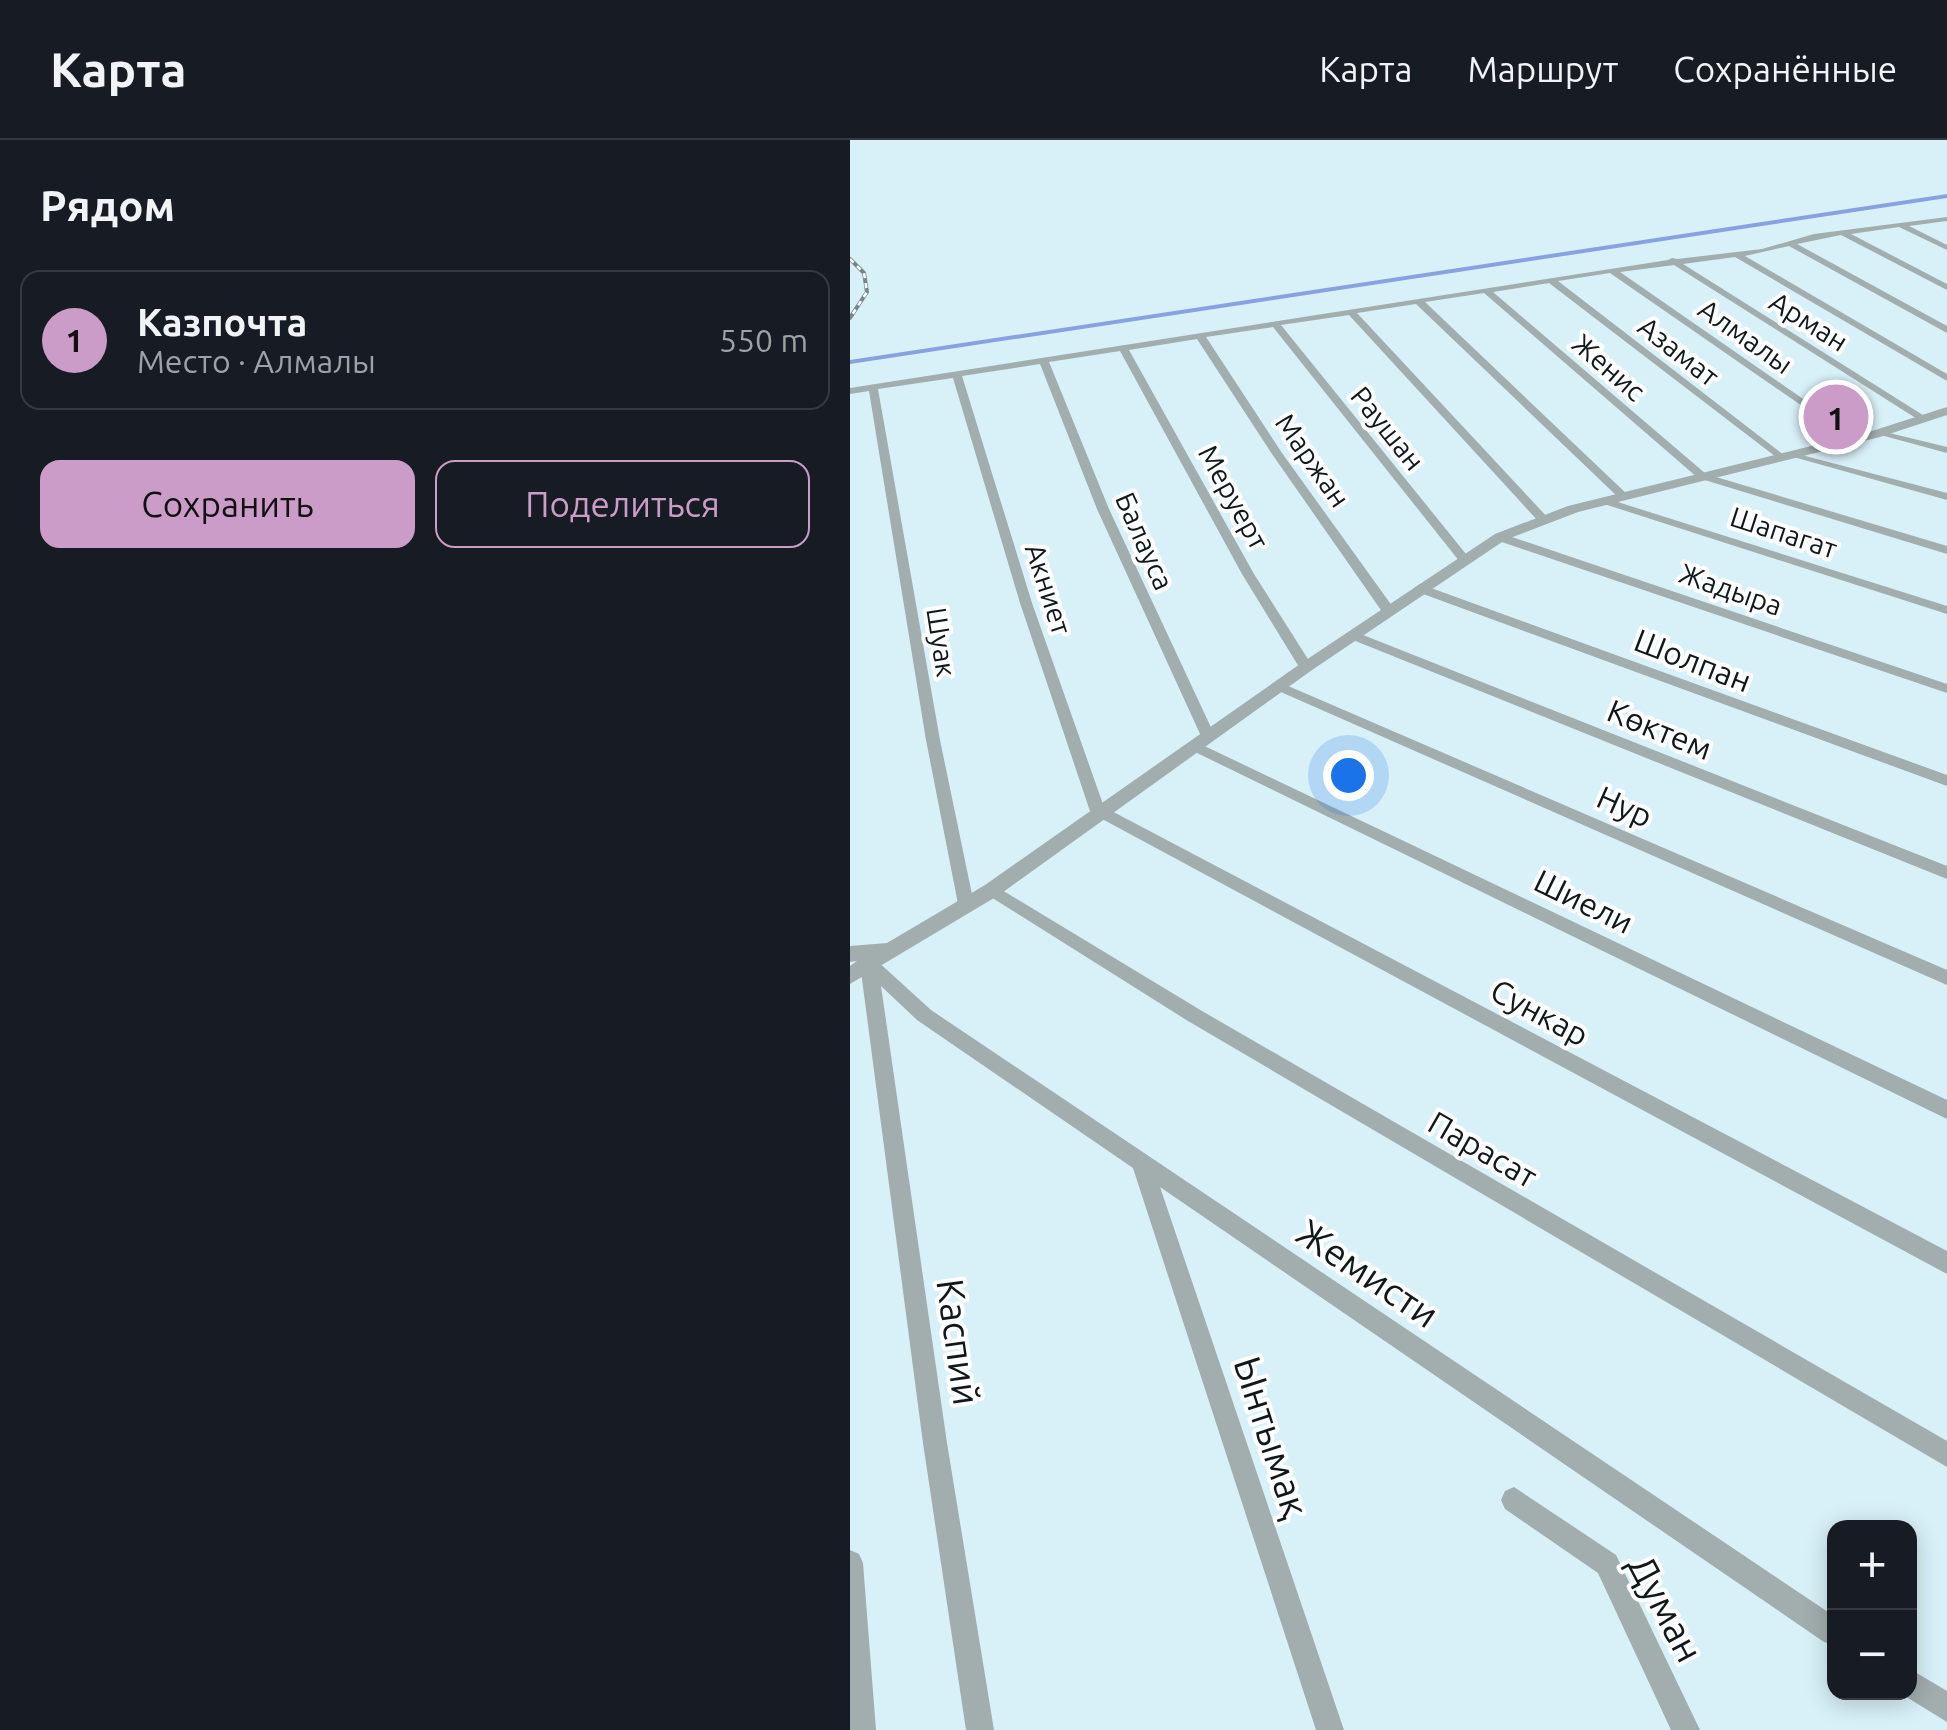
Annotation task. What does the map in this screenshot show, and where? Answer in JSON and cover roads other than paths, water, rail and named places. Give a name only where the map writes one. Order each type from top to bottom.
[{"type":"street","points":[[850,389],[1044,362],[1947,218]]},
{"type":"street","points":[[1900,225],[1947,248]]},
{"type":"street","points":[[1842,232],[1947,287]]},
{"type":"street","points":[[1792,244],[1947,330]]},
{"type":"street","points":[[1734,253],[1947,378]]},
{"type":"street","name":"Арман","points":[[1672,260],[1922,419]]},
{"type":"street","name":"Алмалы","points":[[1612,270],[1854,439]]},
{"type":"street","name":"Азамат","points":[[1550,280],[1787,456]]},
{"type":"street","name":"Женис","points":[[1487,291],[1702,476]]},
{"type":"street","points":[[1419,302],[1624,496]]},
{"type":"street","points":[[1352,313],[1543,519]]},
{"type":"street","name":"Раушан","points":[[1276,325],[1464,559]]},
{"type":"street","name":"Маржан","points":[[1200,336],[1277,454],[1388,610]]},
{"type":"street","name":"Меруерт","points":[[1123,348],[1248,574],[1306,667]]},
{"type":"street","name":"Балауса","points":[[1044,362],[1201,741]]},
{"type":"street","name":"Акниет","points":[[957,375],[1026,603],[1102,814]]},
{"type":"street","name":"Шуак","points":[[872,387],[965,904]]},
{"type":"street","points":[[856,965],[892,950],[992,890],[1388,610],[1500,538],[1543,519],[1606,501],[1881,432],[1947,411]]},
{"type":"street","points":[[1881,432],[1947,450]]},
{"type":"street","points":[[1787,456],[1947,497]]},
{"type":"street","points":[[1702,476],[1947,550]]},
{"type":"street","name":"Шапагат","points":[[1606,501],[1947,610]]},
{"type":"street","name":"Жадыра","points":[[1500,538],[1947,689]]},
{"type":"street","name":"Шолпан","points":[[1420,588],[1947,781]]},
{"type":"street","name":"Көктем","points":[[1353,636],[1947,873]]},
{"type":"street","name":"Нур","points":[[1279,686],[1947,978]]},
{"type":"street","name":"Шиели","points":[[1201,741],[1947,1110]]},
{"type":"street","name":"Сункар","points":[[1102,814],[1947,1263]]},
{"type":"street","name":"Парасат","points":[[992,890],[1195,1016],[1947,1455]]},
{"type":"street","name":"Жемисти","points":[[856,965],[1143,1167],[1827,1627]]},
{"type":"street","name":"Каспий","points":[[856,965],[980,1730]]},
{"type":"street","name":"Ынтымақ","points":[[1143,1167],[1330,1730]]},
{"type":"street","name":"Думан","points":[[1514,1500],[1607,1564],[1686,1730]]},
{"type":"street","points":[[850,1563],[862,1730]]},
{"type":"street","points":[[1917,1688],[1947,1708]]},
{"type":"waterway","points":[[850,362],[1947,196]]},
{"type":"railway","points":[[850,259],[864,273],[867,292],[850,318]]},
{"type":"place","name":"Казпочта","points":[[1836,417]]}]
